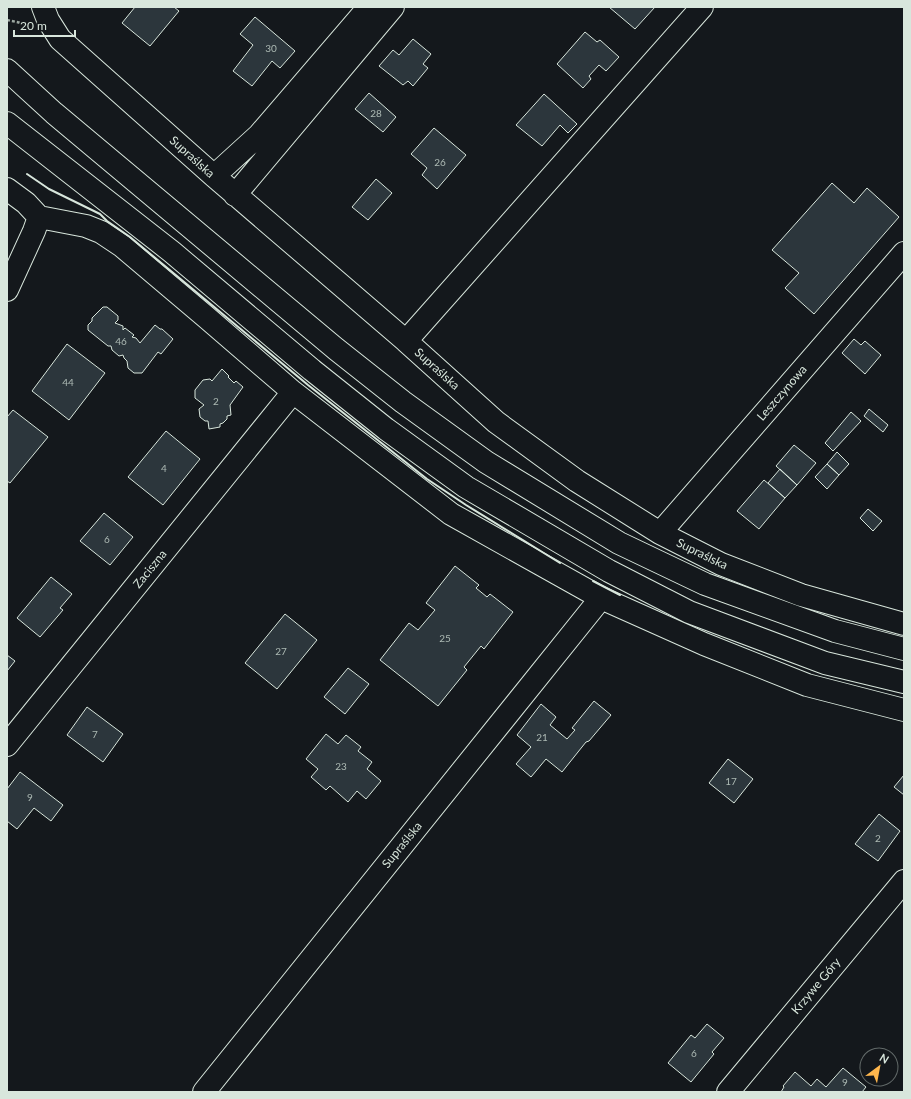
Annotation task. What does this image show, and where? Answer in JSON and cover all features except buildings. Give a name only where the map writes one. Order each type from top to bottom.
[{"type":"street","name":"Supraślska","points":[[43,7],[48,20],[60,38],[235,195],[406,341],[496,422],[576,480],[660,533],[721,564],[801,596],[904,624]]},
{"type":"street","points":[[214,176],[259,135],[369,7]]},
{"type":"street","points":[[235,195],[393,7]]},
{"type":"street","points":[[406,341],[702,7]]},
{"type":"street","points":[[7,70],[54,113],[336,349],[403,402],[486,462],[619,543],[705,584],[835,631],[904,648]]},
{"type":"street","points":[[7,123],[172,252],[312,370],[380,424],[466,487],[609,571],[689,612],[825,663],[904,682]]},
{"type":"street","points":[[7,189],[26,203],[39,217],[86,226],[101,232],[122,246],[293,392],[451,514],[601,598],[704,644],[807,685],[904,710]]},
{"type":"street","points":[[7,290],[39,217]]},
{"type":"street","name":"Leszczynowa","points":[[660,533],[904,253]]},
{"type":"street","name":"Zaciszna","points":[[7,745],[293,392]]},
{"type":"street","name":"Supraślska","points":[[204,1092],[601,598]]},
{"type":"street","name":"Krzywe Góry","points":[[728,1092],[904,881]]},
{"type":"wall","points":[[27,174],[49,189],[100,214],[107,221],[130,237],[308,385],[427,479],[560,563]]},
{"type":"wall","points":[[593,581],[620,595]]}]
